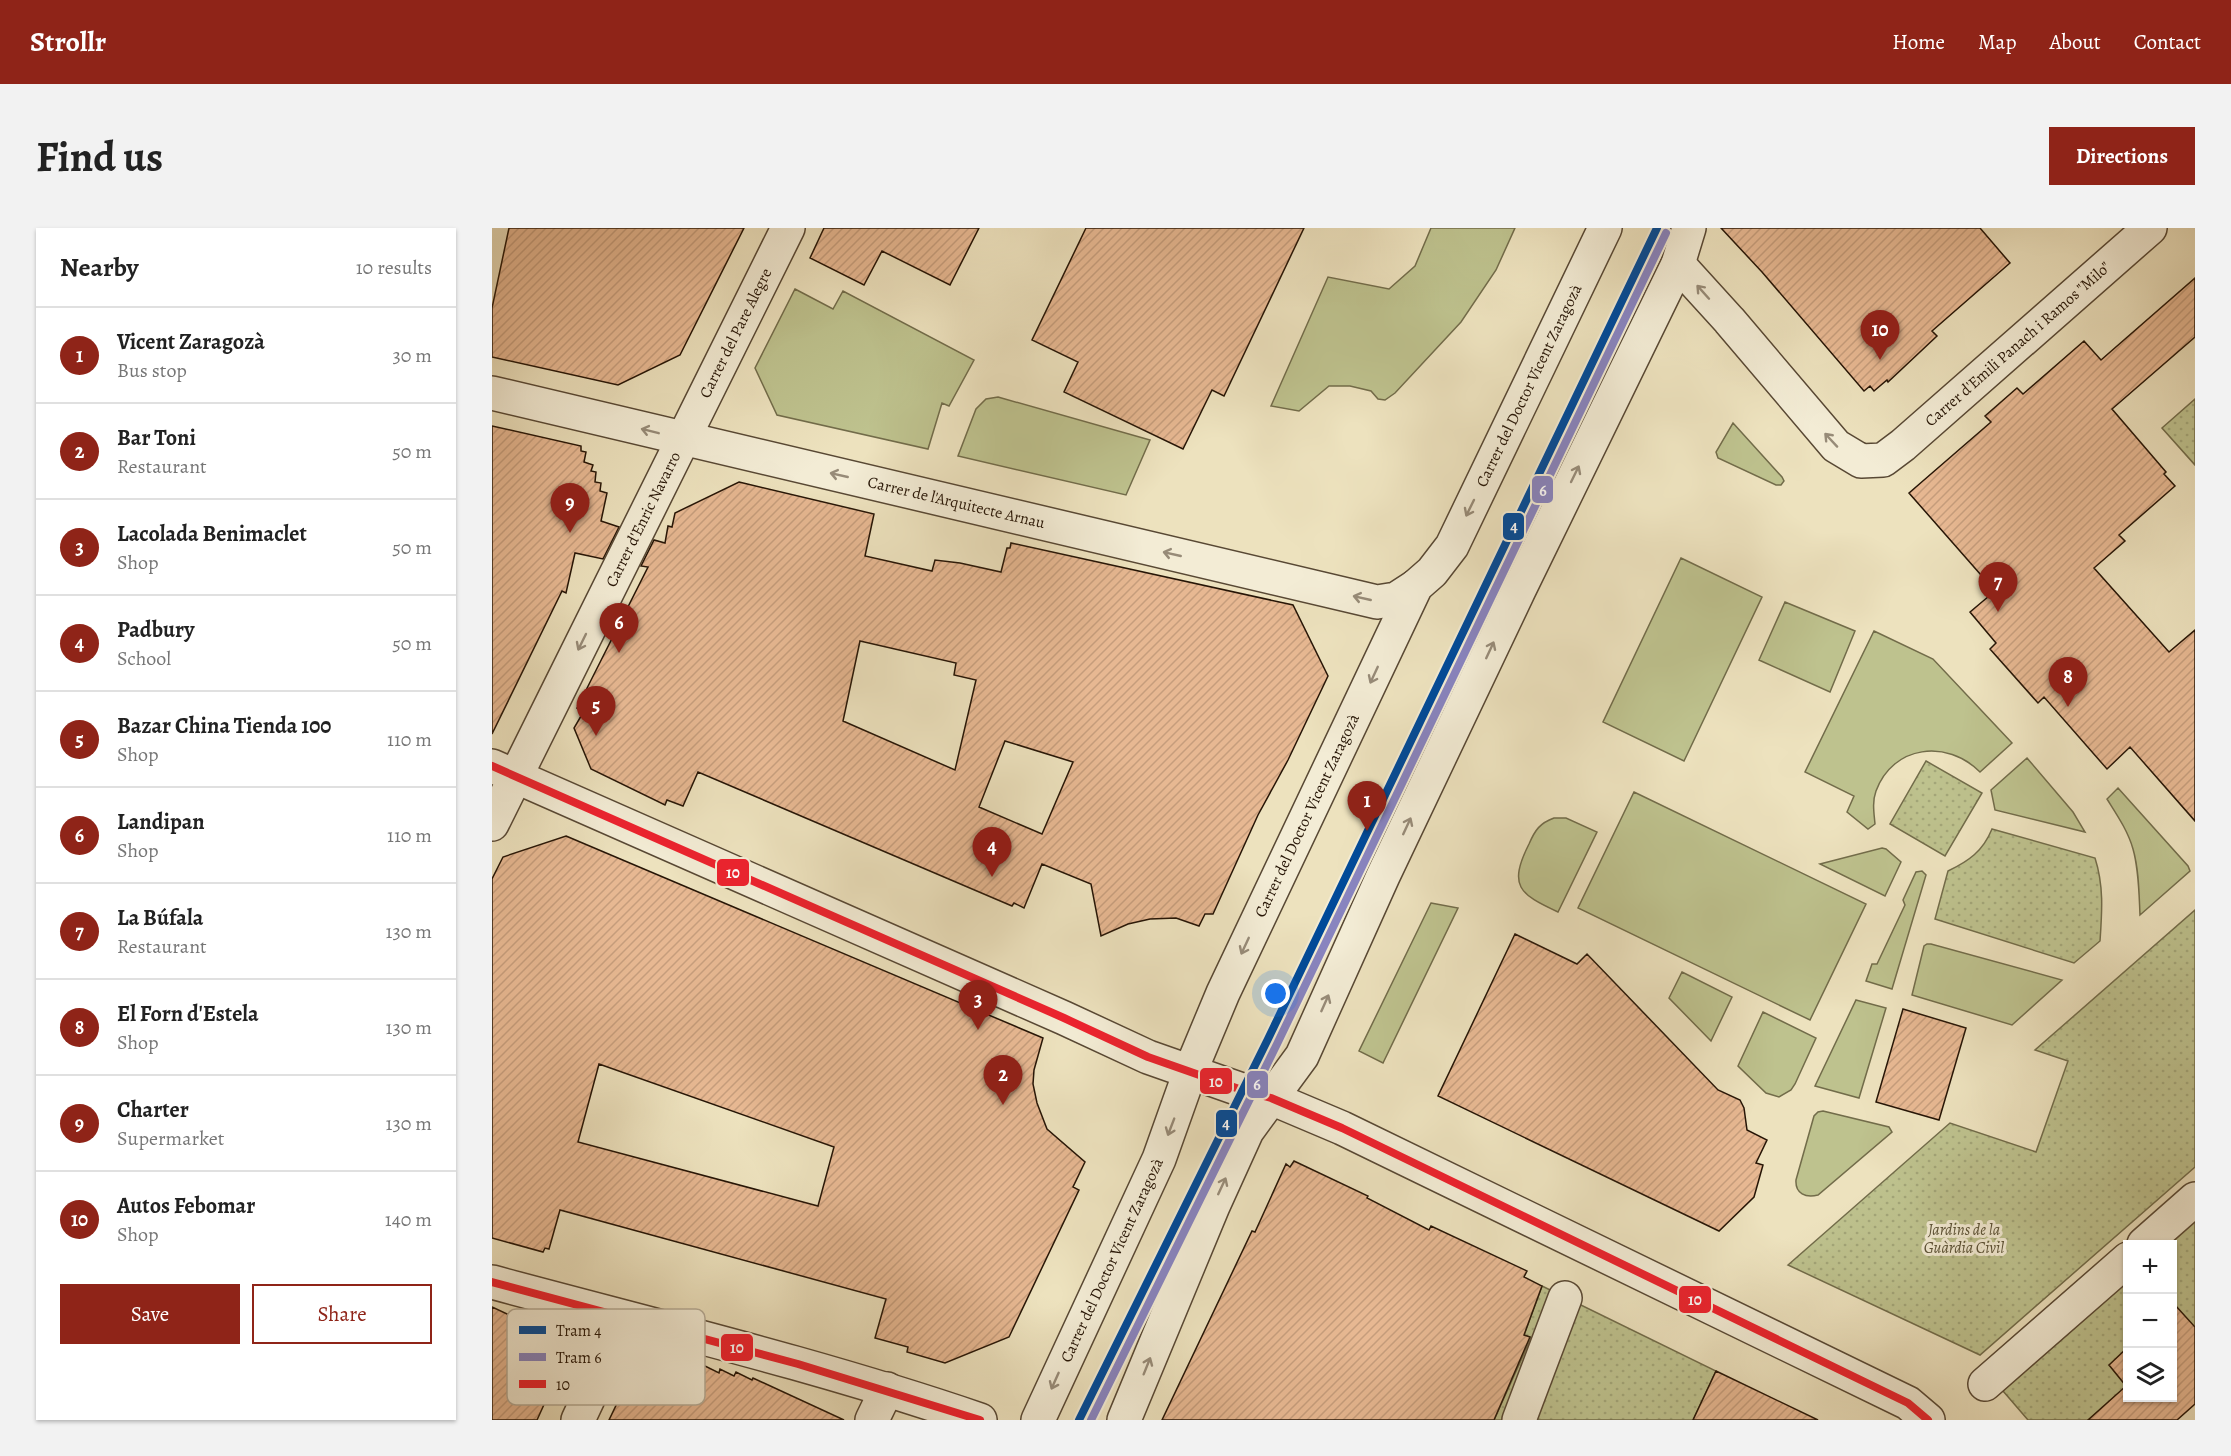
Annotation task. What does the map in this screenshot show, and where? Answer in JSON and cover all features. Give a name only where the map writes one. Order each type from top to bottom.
[{"type":"street","name":"Carrer del Pare Alegre","points":[[682,439],[788,228]]},
{"type":"street","name":"Carrer del Doctor Vicent Zaragozà","points":[[1038,1420],[1159,1159],[1190,1072],[1228,982],[1416,586],[1432,572],[1452,546],[1605,228]]},
{"type":"street","points":[[1124,1420],[1213,1206],[1247,1131],[1302,1056],[1388,865],[1678,264],[1689,228]]},
{"type":"street","name":"Carrer d'Emili Panach i Ramos \"Milo\"","points":[[1678,264],[1729,320],[1836,446],[1861,460],[1883,460],[2150,228]]},
{"type":"street","name":"Carrer de l'Arquitecte Arnau","points":[[492,393],[1377,602],[1396,599],[1416,586]]},
{"type":"street","name":"Carrer d'Enric Navarro","points":[[492,824],[504,771],[682,439]]},
{"type":"street","points":[[504,771],[1148,1057],[1270,1098],[1342,1128],[1898,1398],[1908,1403],[1928,1420]]},
{"type":"street","points":[[2150,1240],[2195,1199]]},
{"type":"street","points":[[1985,1384],[2123,1263]]},
{"type":"street","points":[[492,1282],[592,1309]]},
{"type":"street","points":[[1519,1420],[1565,1298]]},
{"type":"street","points":[[705,1337],[887,1389],[980,1420]]},
{"type":"street","points":[[872,1420],[887,1389]]},
{"type":"street","points":[[578,1420],[585,1405]]},
{"type":"green space","points":[[1431,228],[1515,228],[1496,270],[1461,322],[1395,393],[1385,400],[1378,399],[1371,391],[1350,386],[1329,386],[1299,411],[1271,406],[1328,277],[1389,289],[1415,266]]},
{"type":"green space","points":[[795,289],[833,309],[843,291],[974,360],[949,406],[942,403],[928,449],[777,415],[755,368]]},
{"type":"green space","points":[[998,397],[1150,440],[1126,495],[958,456],[976,409],[986,399]]},
{"type":"green space","points":[[2195,399],[2195,465],[2162,428]]},
{"type":"green space","points":[[1733,423],[1782,477],[1784,481],[1781,485],[1776,485],[1718,458],[1716,452]]},
{"type":"green space","points":[[1681,558],[1762,597],[1684,761],[1603,722]]},
{"type":"green space","points":[[1785,602],[1855,631],[1830,692],[1759,660]]},
{"type":"green space","points":[[1874,631],[1933,659],[2012,743],[1980,772],[1967,761],[1937,751],[1908,756],[1895,764],[1884,776],[1875,795],[1875,824],[1868,829],[1847,812],[1854,796],[1805,772]]},
{"type":"green space","points":[[2027,758],[2073,812],[2085,832],[1995,810],[1991,790]]},
{"type":"green space","points":[[1926,761],[1982,793],[1945,856],[1890,824]]},
{"type":"green space","points":[[2118,788],[2190,871],[2140,915],[2138,874],[2133,849],[2125,829],[2107,799]]},
{"type":"green space","points":[[1634,792],[1866,904],[1810,1020],[1578,908]]},
{"type":"green space","points":[[1554,818],[1566,818],[1597,832],[1558,912],[1526,894],[1519,879],[1519,870],[1533,835],[1538,828]]},
{"type":"green space","points":[[1992,829],[2095,858],[2101,889],[2100,941],[2074,963],[1935,919],[1948,871],[1974,854]]},
{"type":"green space","points":[[1882,848],[1901,862],[1885,896],[1820,864]]},
{"type":"green space","points":[[1922,871],[1926,875],[1892,989],[1866,981],[1872,964],[1877,964],[1905,905],[1903,900],[1916,872]]},
{"type":"green space","points":[[1431,903],[1458,908],[1383,1063],[1359,1051]]},
{"type":"green space","name":"Jardins de la Guàrdia Civil","points":[[2195,910],[2195,1167],[1980,1355],[1788,1265],[1950,1123],[2036,1152],[2068,1061],[2035,1050]]},
{"type":"green space","points":[[1927,944],[2062,980],[2012,1025],[1912,995],[1924,946]]},
{"type":"green space","points":[[1682,972],[1732,997],[1711,1041],[1669,998]]},
{"type":"green space","points":[[1856,1000],[1886,1008],[1859,1098],[1815,1086]]},
{"type":"green space","points":[[1763,1012],[1816,1038],[1795,1084],[1791,1090],[1779,1097],[1766,1093],[1738,1066]]},
{"type":"green space","points":[[1823,1111],[1889,1127],[1892,1132],[1818,1195],[1809,1196],[1799,1192],[1796,1180],[1814,1116]]},
{"type":"green space","points":[[2195,1210],[2195,1337],[2177,1321],[2177,1240],[2161,1240]]},
{"type":"green space","points":[[2123,1273],[2123,1358],[2118,1362],[2123,1369],[2123,1401],[2101,1420],[2028,1420],[1997,1384]]},
{"type":"green space","points":[[1542,1286],[1716,1371],[1693,1420],[1494,1420],[1531,1338],[1524,1335]]},
{"type":"building","points":[[509,228],[744,228],[680,355],[618,385],[492,357],[492,308]]},
{"type":"building","points":[[824,228],[979,228],[950,285],[882,251],[864,285],[810,258]]},
{"type":"building","points":[[1086,228],[1304,228],[1224,396],[1212,390],[1183,449],[1064,392],[1078,362],[1032,340]]},
{"type":"building","points":[[1721,228],[1980,228],[2010,263],[1932,331],[1937,336],[1888,382],[1887,380],[1874,391],[1870,386],[1864,391],[1762,272]]},
{"type":"building","points":[[2195,278],[2195,337],[2112,409],[2166,472],[2164,474],[2175,486],[2119,535],[2125,541],[2094,568],[2169,652],[2195,630],[2195,821],[2130,747],[2107,769],[2044,697],[2038,703],[1990,649],[1996,643],[1970,612],[1995,591],[1909,493],[1991,422],[1985,416],[2017,388],[2023,394],[2084,341],[2101,360]]},
{"type":"building","points":[[492,426],[581,446],[581,451],[586,452],[584,462],[593,465],[591,471],[596,472],[595,482],[601,483],[600,491],[607,493],[601,521],[619,527],[603,559],[575,553],[566,593],[562,591],[492,734]]},
{"type":"building","points":[[739,482],[874,514],[865,556],[932,571],[935,560],[1001,572],[1007,548],[1010,548],[1011,543],[1293,605],[1328,676],[1288,760],[1258,815],[1213,914],[1205,914],[1199,926],[1176,918],[1150,919],[1128,924],[1101,936],[1091,884],[1042,864],[1024,908],[1014,903],[1012,906],[698,772],[683,806],[667,800],[665,805],[591,769],[574,728],[584,711],[577,708],[648,567],[641,566],[654,540],[665,543],[668,526],[672,527],[675,513]],"holes":[[[860,641],[956,663],[954,675],[976,680],[955,770],[843,721]],[[1005,741],[1073,762],[1042,834],[979,807]]]},
{"type":"building","points":[[566,836],[1043,1038],[1034,1070],[1033,1084],[1037,1103],[1047,1129],[1085,1162],[1073,1187],[1079,1190],[1009,1337],[945,1363],[907,1352],[908,1347],[875,1338],[886,1299],[560,1210],[549,1249],[545,1248],[543,1252],[492,1238],[492,879],[503,857]],"holes":[[[599,1064],[834,1147],[818,1206],[578,1142]]]},
{"type":"building","points":[[1515,934],[1577,964],[1587,954],[1718,1090],[1740,1100],[1744,1108],[1747,1130],[1767,1140],[1756,1163],[1763,1165],[1754,1197],[1719,1231],[1438,1096]]},
{"type":"building","points":[[1903,1009],[1966,1028],[1939,1120],[1876,1102]]},
{"type":"building","points":[[1294,1161],[1368,1196],[1367,1198],[1429,1230],[1431,1226],[1527,1271],[1524,1277],[1542,1286],[1524,1335],[1530,1337],[1494,1420],[1162,1420],[1286,1164],[1290,1167]]},
{"type":"building","points":[[492,1307],[507,1314],[507,1405],[544,1405],[537,1420],[492,1420]]},
{"type":"building","points":[[2177,1307],[2195,1327],[2195,1404],[2177,1420],[2088,1420],[2123,1389],[2123,1402],[2177,1402]]},
{"type":"building","points":[[2123,1352],[2123,1382],[2109,1365]]},
{"type":"building","points":[[705,1366],[719,1373],[720,1369],[734,1376],[736,1372],[752,1380],[753,1378],[844,1420],[609,1420],[616,1405],[705,1405]]},
{"type":"building","points":[[1716,1371],[1818,1420],[1693,1420]]},
{"type":"tram line","name":"4","points":[[1079,1420],[1268,1039],[1657,228]]},
{"type":"tram line","name":"6","points":[[1091,1420],[1277,1044],[1666,233]]},
{"type":"transit line","name":"10","points":[[492,766],[1148,1057],[1271,1098],[1342,1128],[1908,1403],[1928,1420]]},
{"type":"transit line","name":"10","points":[[492,1282],[593,1309]]},
{"type":"transit line","name":"10","points":[[705,1339],[798,1364],[980,1420]]},
{"type":"place","name":"Autos Febomar","points":[[1880,360]]},
{"type":"place","name":"Charter","points":[[570,533]]},
{"type":"place","name":"La Búfala","points":[[1998,612]]},
{"type":"place","name":"Landipan","points":[[619,653]]},
{"type":"place","name":"El Forn d'Estela","points":[[2068,707]]},
{"type":"place","name":"Bazar China Tienda 100","points":[[596,736]]},
{"type":"place","name":"Vicent Zaragozà","points":[[1367,831]]},
{"type":"place","name":"Padbury","points":[[992,877]]},
{"type":"place","name":"Lacolada Benimaclet","points":[[978,1030]]},
{"type":"place","name":"Bar Toni","points":[[1003,1105]]}]
